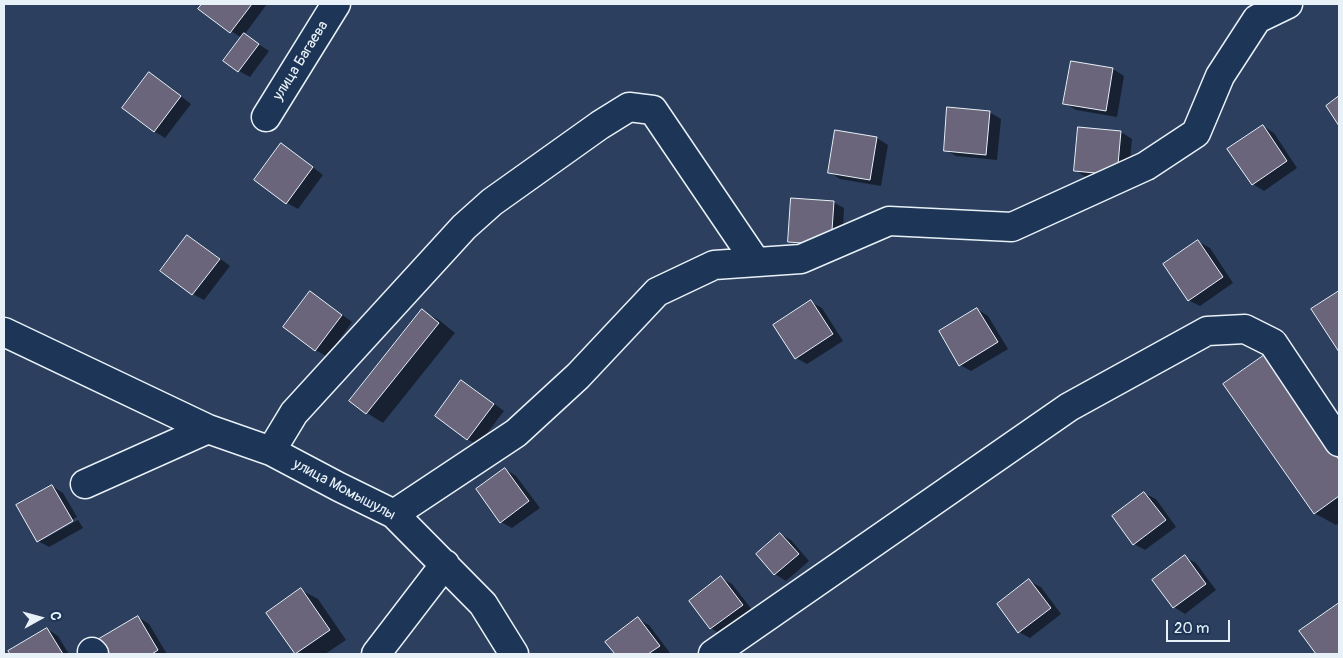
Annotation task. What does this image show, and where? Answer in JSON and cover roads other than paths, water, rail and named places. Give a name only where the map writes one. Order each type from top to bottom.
[{"type":"street","name":"улица Багаева","points":[[266,117],[336,4]]},
{"type":"street","points":[[394,514],[516,433],[578,376],[658,292],[714,265],[801,259],[889,221],[1012,227],[1146,166],[1196,133],[1220,76],[1257,19],[1288,4]]},
{"type":"street","points":[[271,451],[294,413],[464,228],[492,202],[600,125],[629,108],[653,110],[756,262]]},
{"type":"street","points":[[713,654],[1069,407],[1207,331],[1245,329],[1273,343],[1339,442]]},
{"type":"street","name":"улица Момышулы","points":[[4,332],[208,429],[271,451],[394,514],[483,604],[514,654]]},
{"type":"street","points":[[85,484],[208,429]]},
{"type":"street","points":[[376,654],[445,564]]}]
